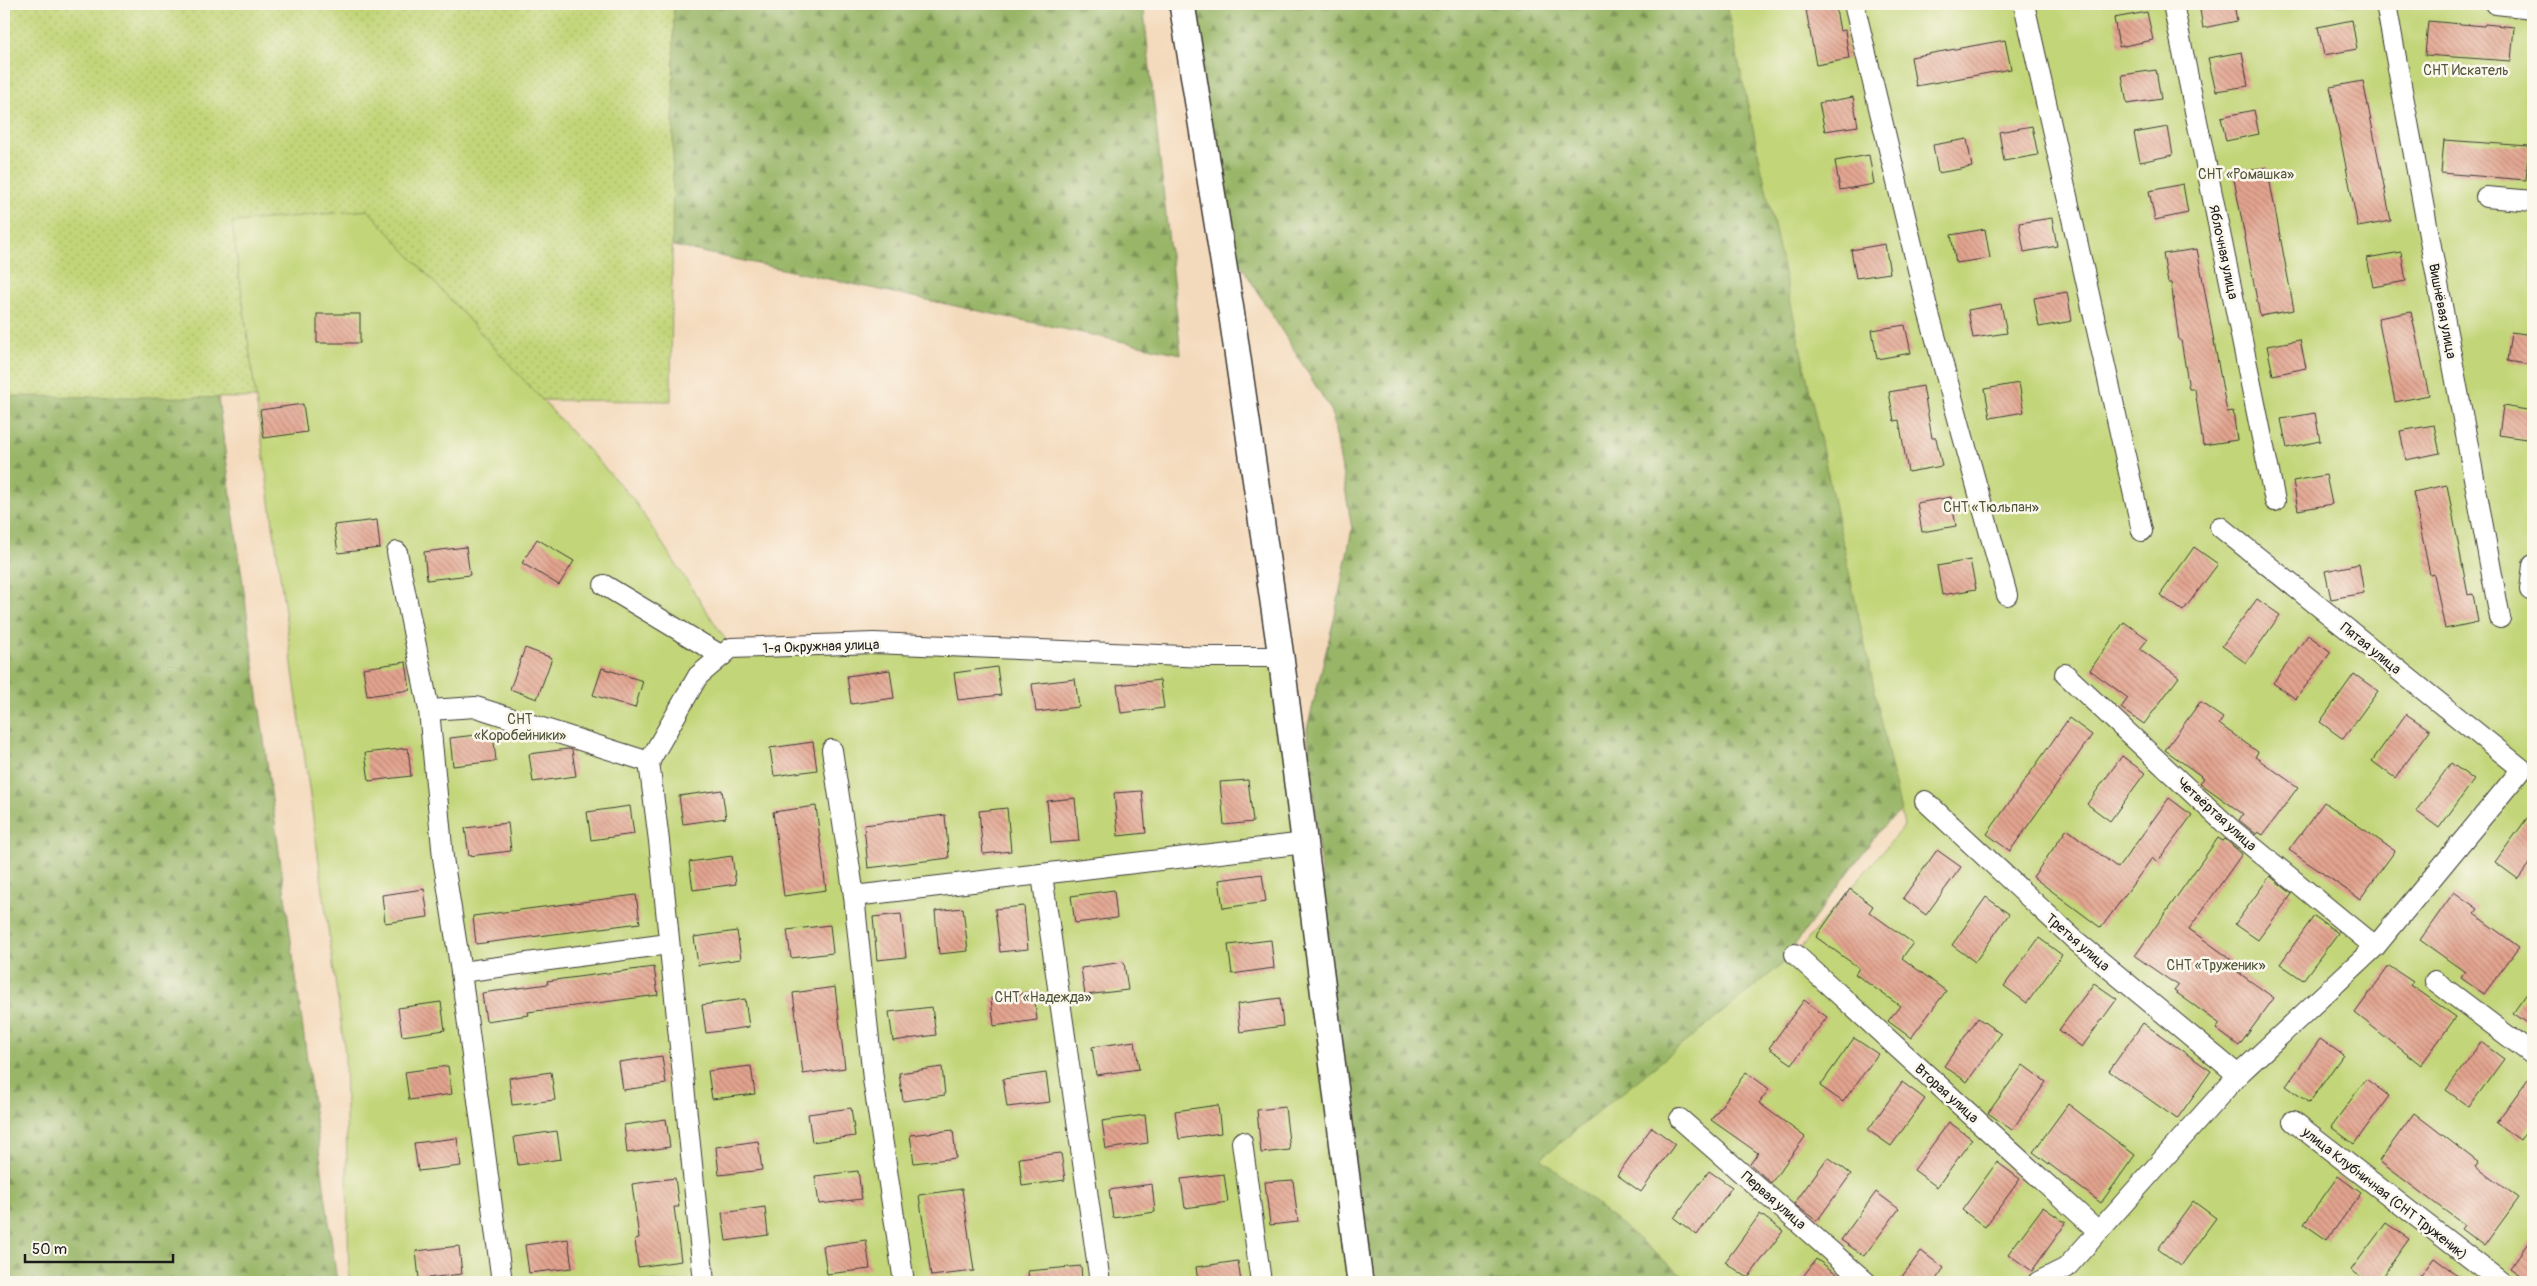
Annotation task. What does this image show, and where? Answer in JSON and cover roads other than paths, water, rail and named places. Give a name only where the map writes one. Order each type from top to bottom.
[{"type":"street","points":[[1182,4],[1230,310],[1281,657],[1360,1282]]},
{"type":"street","points":[[1854,4],[1928,307],[2007,595]]},
{"type":"street","points":[[2024,4],[2142,531]]},
{"type":"street","name":"Яблочная улица","points":[[2173,4],[2275,501]]},
{"type":"street","name":"Вишнёвая улица","points":[[2386,4],[2500,618]]},
{"type":"street","points":[[2496,4],[2533,8]]},
{"type":"street","points":[[2486,197],[2533,202]]},
{"type":"street","name":"Пятая улица","points":[[2220,527],[2522,769],[2375,947]]},
{"type":"street","points":[[397,552],[428,710],[443,858],[502,1282]]},
{"type":"street","points":[[2530,590],[2533,565]]},
{"type":"street","points":[[604,585],[722,656]]},
{"type":"street","name":"1-я Окружная улица","points":[[649,762],[698,676],[731,648],[874,643],[1208,657],[1281,657]]},
{"type":"street","name":"Четвёртая улица","points":[[2065,674],[2230,829],[2375,947]]},
{"type":"street","points":[[428,710],[476,707],[649,762],[659,841],[668,944],[704,1282]]},
{"type":"street","points":[[832,750],[854,896],[872,1079],[904,1282]]},
{"type":"street","name":"Третья улица","points":[[1925,801],[2076,942],[2238,1075]]},
{"type":"street","points":[[854,896],[1305,843]]},
{"type":"street","points":[[1042,875],[1100,1282]]},
{"type":"street","points":[[460,972],[668,944]]},
{"type":"street","points":[[2038,1282],[2066,1268],[2238,1075],[2375,947]]},
{"type":"street","name":"Вторая улица","points":[[1795,954],[2098,1231]]},
{"type":"street","points":[[2435,981],[2533,1055]]},
{"type":"street","name":"Первая улица","points":[[1680,1119],[1866,1282]]},
{"type":"street","name":"улица Клубничная (СНТ Труженик)","points":[[2293,1121],[2501,1282]]},
{"type":"street","points":[[1242,1142],[1261,1282]]},
{"type":"park label","name":"СНТ Искатель","points":[[2466,70]]},
{"type":"park label","name":"СНТ «Ромашка»","points":[[2246,174]]},
{"type":"park label","name":"СНТ «Тюльпан»","points":[[1991,507]]},
{"type":"park label","name":"СНТ «Коробейники»","points":[[520,728]]},
{"type":"park label","name":"СНТ «Труженик»","points":[[2216,965]]},
{"type":"park label","name":"СНТ «Надежда»","points":[[1043,997]]}]
